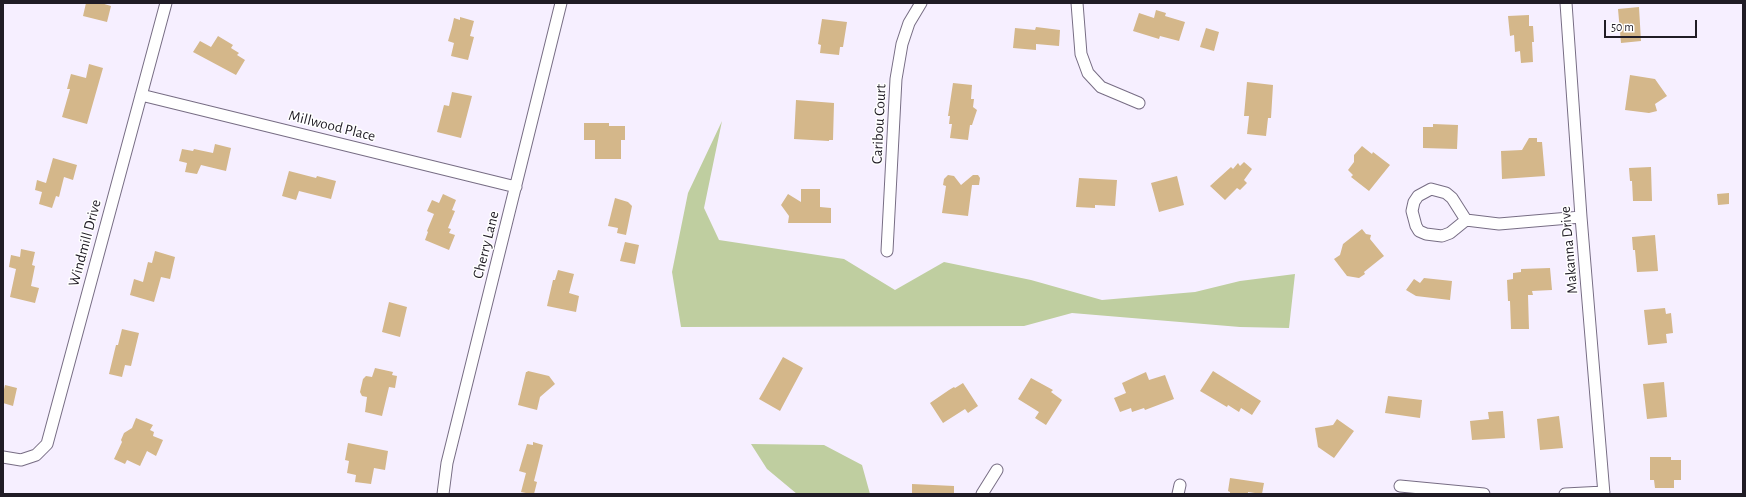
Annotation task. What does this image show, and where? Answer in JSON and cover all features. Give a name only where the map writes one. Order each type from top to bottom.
[{"type":"street","name":"Windmill Drive","points":[[3,457],[21,460],[36,455],[47,444],[166,3]]},
{"type":"street","name":"Cherry Lane","points":[[443,494],[447,463],[561,3]]},
{"type":"street","name":"Caribou Court","points":[[887,251],[896,79],[902,44],[909,23],[921,3]]},
{"type":"street","points":[[1077,3],[1081,54],[1088,73],[1101,87],[1139,103]]},
{"type":"street","name":"Makanna Drive","points":[[1566,3],[1581,217],[1604,493]]},
{"type":"street","name":"Millwood Place","points":[[141,95],[516,187]]},
{"type":"street","points":[[1466,220],[1452,198],[1440,190],[1431,189],[1424,191],[1414,202],[1412,211],[1419,231],[1426,234],[1442,236],[1450,233],[1466,220],[1499,224],[1581,217]]},
{"type":"street","points":[[982,494],[997,470]]},
{"type":"street","points":[[1400,486],[1484,494]]},
{"type":"street","points":[[1565,494],[1604,493]]},
{"type":"green space","points":[[722,121],[704,208],[719,240],[844,259],[895,290],[944,262],[1031,280],[1102,300],[1195,292],[1240,281],[1295,274],[1289,328],[1240,327],[1072,313],[1024,326],[681,327],[672,272],[688,193]]},
{"type":"green space","points":[[751,444],[824,445],[862,465],[870,494],[797,494],[767,469]]},
{"type":"building","points":[[86,3],[101,3],[111,6],[107,22],[83,16]]},
{"type":"building","points":[[1639,7],[1641,41],[1621,43],[1618,9]]},
{"type":"building","points":[[1156,10],[1166,13],[1165,16],[1185,22],[1179,41],[1160,36],[1159,39],[1133,31],[1139,13],[1154,18]]},
{"type":"building","points":[[1529,15],[1529,26],[1533,26],[1533,62],[1521,63],[1520,51],[1515,52],[1514,35],[1510,36],[1508,16]]},
{"type":"building","points":[[460,17],[474,21],[470,36],[474,37],[468,60],[451,56],[454,43],[448,41],[454,18],[460,20]]},
{"type":"building","points":[[822,19],[847,22],[843,47],[840,47],[839,55],[820,53],[821,45],[818,44]]},
{"type":"building","points":[[1036,27],[1060,30],[1059,46],[1036,44],[1036,50],[1013,48],[1015,28],[1035,30]]},
{"type":"building","points":[[1206,28],[1219,32],[1214,51],[1200,47]]},
{"type":"building","points":[[218,36],[233,45],[231,48],[239,53],[237,55],[245,60],[236,75],[193,52],[200,41],[211,47]]},
{"type":"building","points":[[89,64],[103,68],[87,124],[62,117],[70,89],[67,89],[71,74],[86,78]]},
{"type":"building","points":[[1630,75],[1655,79],[1667,96],[1655,104],[1657,111],[1649,113],[1625,110]]},
{"type":"building","points":[[1247,82],[1273,85],[1271,118],[1268,118],[1266,136],[1247,134],[1249,116],[1244,116]]},
{"type":"building","points":[[953,83],[972,85],[971,99],[974,99],[973,107],[977,110],[972,125],[970,125],[968,140],[950,138],[952,124],[949,124],[950,116],[948,116]]},
{"type":"building","points":[[452,92],[472,96],[461,138],[437,132],[444,105],[449,106]]},
{"type":"building","points":[[796,100],[834,103],[833,140],[794,139]]},
{"type":"building","points":[[584,123],[609,123],[609,126],[625,126],[625,140],[621,140],[621,159],[595,159],[595,140],[584,140]]},
{"type":"building","points":[[1433,124],[1458,125],[1457,149],[1423,148],[1423,127],[1433,127]]},
{"type":"building","points":[[1529,138],[1537,138],[1537,142],[1542,142],[1545,176],[1502,179],[1501,151],[1522,150]]},
{"type":"building","points":[[215,144],[231,148],[226,171],[201,165],[197,174],[185,172],[187,163],[179,161],[182,149],[193,151],[194,149],[213,153]]},
{"type":"building","points":[[1362,146],[1372,154],[1373,152],[1390,165],[1369,191],[1351,177],[1353,175],[1348,170],[1354,162],[1354,155]]},
{"type":"building","points":[[53,158],[77,165],[73,180],[64,177],[59,197],[56,196],[52,208],[39,204],[42,192],[35,190],[37,180],[46,183]]},
{"type":"building","points":[[1244,162],[1252,169],[1244,180],[1247,183],[1240,190],[1237,188],[1225,200],[1210,186],[1231,167],[1233,169],[1238,163],[1240,166]]},
{"type":"building","points":[[1651,167],[1652,201],[1633,201],[1632,181],[1630,181],[1629,168]]},
{"type":"building","points":[[289,171],[316,178],[317,176],[336,181],[331,199],[299,191],[296,200],[282,196]]},
{"type":"building","points":[[948,175],[954,176],[961,185],[973,175],[978,175],[980,178],[979,185],[972,185],[968,216],[942,213],[946,186],[943,185],[944,179]]},
{"type":"building","points":[[1177,176],[1184,205],[1159,212],[1151,183]]},
{"type":"building","points":[[1079,178],[1117,180],[1115,206],[1095,205],[1095,208],[1076,207]]},
{"type":"building","points":[[801,189],[820,189],[820,207],[831,208],[831,223],[788,223],[789,216],[781,205],[788,194],[801,202]]},
{"type":"building","points":[[1729,193],[1729,204],[1718,205],[1717,194]]},
{"type":"building","points":[[443,194],[456,200],[452,210],[455,211],[448,228],[451,229],[449,233],[455,235],[449,250],[425,240],[434,214],[427,211],[432,200],[439,203]]},
{"type":"building","points":[[615,198],[628,202],[632,206],[626,235],[617,233],[618,228],[608,226]]},
{"type":"building","points":[[1362,229],[1366,234],[1371,235],[1370,239],[1384,256],[1364,272],[1365,274],[1359,278],[1347,276],[1334,259],[1340,255],[1343,244]]},
{"type":"building","points":[[1655,235],[1658,271],[1637,272],[1632,237]]},
{"type":"building","points":[[625,242],[639,245],[635,264],[620,261]]},
{"type":"building","points":[[21,249],[35,252],[32,265],[35,266],[31,286],[39,288],[35,303],[10,297],[16,269],[9,267],[11,255],[20,257]]},
{"type":"building","points":[[155,251],[175,257],[170,279],[161,277],[154,302],[130,295],[134,279],[143,282],[148,262],[152,263]]},
{"type":"building","points":[[1550,268],[1552,290],[1532,291],[1533,295],[1528,295],[1529,329],[1511,329],[1510,301],[1508,301],[1507,280],[1513,279],[1513,273],[1521,272],[1521,269]]},
{"type":"building","points":[[558,270],[574,274],[569,293],[579,296],[576,312],[547,306],[553,280],[555,280]]},
{"type":"building","points":[[1424,278],[1452,281],[1450,300],[1416,296],[1406,290],[1414,279],[1420,283]]},
{"type":"building","points":[[389,302],[407,307],[400,337],[382,332]]},
{"type":"building","points":[[1665,308],[1666,314],[1671,313],[1673,333],[1666,334],[1667,343],[1648,345],[1644,310]]},
{"type":"building","points":[[122,329],[139,333],[131,366],[125,365],[122,377],[109,374],[116,345],[118,345]]},
{"type":"building","points":[[783,357],[803,368],[780,411],[759,399]]},
{"type":"building","points":[[375,368],[393,372],[392,375],[397,376],[395,388],[389,387],[382,416],[365,412],[367,397],[362,396],[360,392],[363,379],[366,376],[372,377]]},
{"type":"building","points":[[528,371],[549,376],[555,384],[540,397],[537,410],[518,405],[526,372]]},
{"type":"building","points":[[1213,371],[1261,401],[1252,415],[1241,408],[1239,412],[1228,405],[1227,407],[1200,391]]},
{"type":"building","points":[[1146,372],[1149,380],[1165,375],[1174,399],[1145,410],[1144,408],[1132,412],[1131,408],[1120,412],[1114,398],[1126,393],[1122,383]]},
{"type":"building","points":[[1031,378],[1053,390],[1051,392],[1062,400],[1046,425],[1035,418],[1039,412],[1018,399]]},
{"type":"building","points":[[1664,382],[1667,417],[1647,419],[1643,384]]},
{"type":"building","points":[[963,383],[978,406],[968,413],[965,409],[943,423],[930,403],[949,390]]},
{"type":"building","points":[[5,385],[17,388],[13,406],[3,403]]},
{"type":"building","points":[[1388,396],[1422,400],[1420,418],[1385,413]]},
{"type":"building","points":[[1503,411],[1505,438],[1472,440],[1470,421],[1489,419],[1488,412]]},
{"type":"building","points":[[1559,416],[1563,448],[1540,450],[1537,419]]},
{"type":"building","points":[[136,418],[153,425],[150,430],[154,432],[153,436],[163,440],[156,456],[147,451],[140,466],[127,460],[125,464],[114,459],[122,442],[121,440],[124,433],[132,428]]},
{"type":"building","points":[[1337,419],[1354,431],[1334,458],[1318,447],[1315,428],[1333,425]]},
{"type":"building","points":[[533,442],[543,445],[534,481],[537,482],[534,494],[531,494],[521,492],[526,473],[519,471],[527,444],[533,445]]},
{"type":"building","points":[[348,443],[388,451],[385,470],[374,468],[371,484],[355,482],[356,475],[347,473],[349,461],[345,460]]},
{"type":"building","points":[[1650,457],[1671,457],[1671,460],[1681,460],[1681,480],[1674,480],[1674,488],[1655,488],[1654,480],[1650,480]]},
{"type":"building","points":[[1230,478],[1264,483],[1262,494],[1248,492],[1248,494],[1230,494],[1228,491]]},
{"type":"building","points":[[912,484],[954,486],[954,494],[912,494]]}]
